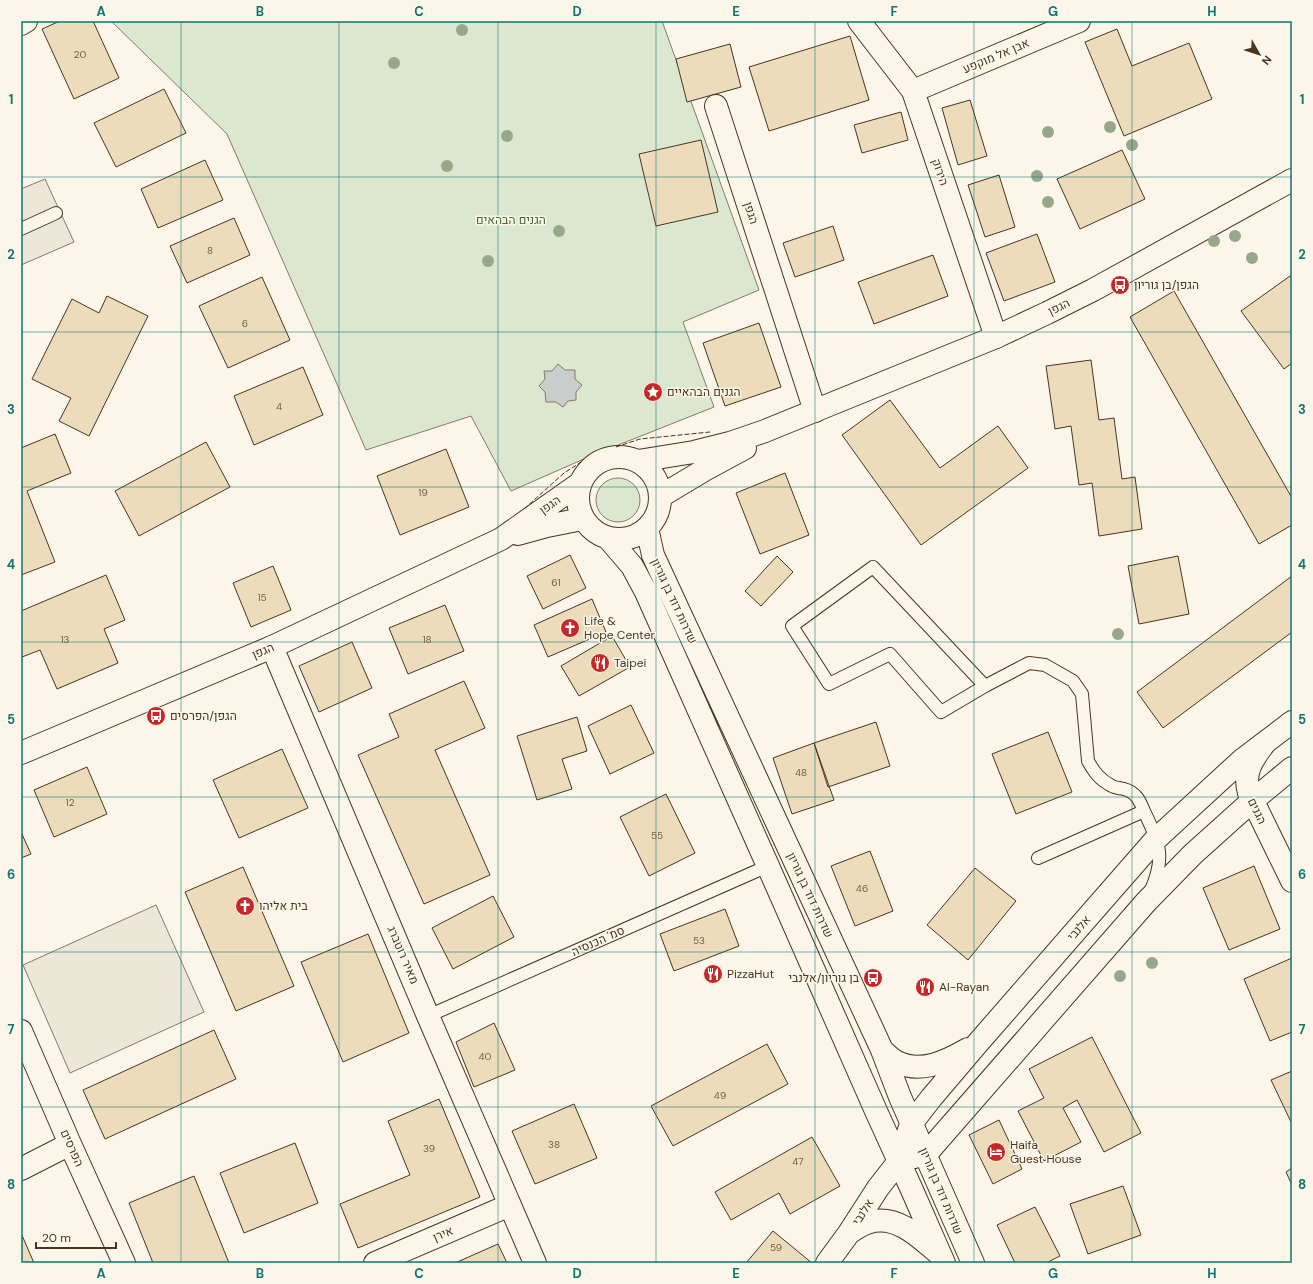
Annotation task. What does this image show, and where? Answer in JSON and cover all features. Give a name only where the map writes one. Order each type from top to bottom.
[{"type":"street","points":[[21,24],[26,21]]},
{"type":"street","name":"הירוק","points":[[859,21],[913,91],[996,337]]},
{"type":"street","name":"אבן אל מוקפע","points":[[913,91],[1079,21]]},
{"type":"street","name":"הגפן","points":[[716,106],[815,410]]},
{"type":"street","name":"הגפן","points":[[638,462],[694,452],[730,443],[765,431],[996,337],[1094,290],[1292,180]]},
{"type":"street","name":"הגפן","points":[[661,496],[706,469],[815,410]]},
{"type":"street","points":[[624,457],[638,462],[649,470],[657,481],[661,496],[654,518],[647,528],[630,538],[608,538],[586,524],[582,519],[578,511],[577,498],[579,484],[586,472],[597,463],[610,458],[624,457]]},
{"type":"street","name":"הגפן","points":[[501,539],[579,484]]},
{"type":"street","name":"הגפן","points":[[21,753],[272,647],[501,539],[547,526],[582,519]]},
{"type":"street","name":"שדרות דוד בן גוריון","points":[[647,528],[653,555],[882,1050],[911,1124],[926,1154],[972,1263]]},
{"type":"street","name":"שדרות דוד בן גוריון","points":[[608,538],[632,566],[646,592],[942,1259]]},
{"type":"street","name":"מאיר רוטברג","points":[[272,647],[428,1016],[535,1263]]},
{"type":"street","name":"אלנבי","points":[[827,1263],[849,1233],[878,1188],[899,1161],[911,1124],[977,1044],[1156,840],[1242,760],[1292,722]]},
{"type":"street","name":"הגנים","points":[[1267,740],[1254,757],[1247,776],[1246,784],[1252,801],[1292,881]]},
{"type":"street","points":[[899,1161],[926,1154],[1146,902],[1193,854],[1252,801],[1292,768]]},
{"type":"street","name":"הפרסים","points":[[21,1031],[124,1263]]},
{"type":"street","points":[[882,1050],[898,1062],[915,1067],[942,1062],[977,1044]]},
{"type":"street","points":[[21,1169],[70,1144]]},
{"type":"street","name":"אירן","points":[[375,1263],[510,1205]]},
{"type":"street","points":[[849,1233],[874,1220],[892,1222],[914,1233],[942,1259]]},
{"type":"lane","points":[[21,229],[56,213]]},
{"type":"lane","points":[[985,686],[873,567],[792,626],[829,684],[890,654],[941,712],[985,686],[1029,663],[1045,665],[1073,681],[1082,694],[1088,761],[1100,778],[1113,787],[1134,793],[1141,802],[1156,840],[1160,860],[1158,872],[1146,902]]},
{"type":"lane","points":[[1038,858],[1144,811]]},
{"type":"lane","name":"סמ' הכנסיה","points":[[428,1016],[768,866]]},
{"type":"green space","name":"הגנים הבהאים","points":[[111,21],[662,21],[759,290],[683,322],[714,407],[593,455],[511,491],[471,416],[366,450],[227,134]]},
{"type":"green space","points":[[618,478],[630,482],[636,488],[640,500],[636,512],[630,518],[618,522],[606,518],[600,512],[596,500],[600,488],[606,482]]},
{"type":"shaded area","points":[[45,179],[74,242],[21,265],[21,189]]},
{"type":"shaded area","points":[[558,364],[565,370],[575,370],[575,379],[582,385],[576,392],[576,400],[568,401],[563,407],[556,402],[546,402],[545,392],[539,386],[545,379],[544,371],[552,371]]},
{"type":"shaded area","points":[[156,905],[204,1012],[70,1073],[23,965]]},
{"type":"building","points":[[60,21],[93,21],[119,78],[74,99],[42,29]]},
{"type":"building","points":[[1117,29],[1132,66],[1189,43],[1212,99],[1124,136],[1085,42]]},
{"type":"building","points":[[850,36],[869,100],[769,131],[749,67]]},
{"type":"building","points":[[730,44],[741,87],[687,102],[676,59]]},
{"type":"building","points":[[164,89],[186,133],[116,167],[94,123]]},
{"type":"building","points":[[970,100],[987,156],[958,165],[942,108]]},
{"type":"building","points":[[901,112],[908,140],[862,153],[854,125]]},
{"type":"building","points":[[701,140],[718,212],[656,226],[639,154]]},
{"type":"building","points":[[1122,150],[1145,199],[1080,229],[1057,179]]},
{"type":"building","points":[[205,160],[223,200],[158,228],[141,189]]},
{"type":"building","points":[[999,175],[1015,227],[985,237],[968,185]]},
{"type":"building","points":[[234,218],[250,255],[187,283],[170,246]]},
{"type":"building","points":[[833,226],[844,260],[795,277],[783,243]]},
{"type":"building","points":[[1037,234],[1055,282],[1004,301],[986,253]]},
{"type":"building","points":[[933,255],[948,296],[874,324],[858,282]]},
{"type":"building","points":[[1290,276],[1292,279],[1292,363],[1284,369],[1241,311]]},
{"type":"building","points":[[262,277],[290,340],[228,368],[199,306]]},
{"type":"building","points":[[1174,291],[1292,498],[1292,525],[1259,544],[1130,317]]},
{"type":"building","points":[[107,296],[148,316],[89,436],[59,421],[71,398],[32,379],[72,299],[99,313]]},
{"type":"building","points":[[759,323],[781,387],[725,406],[703,343]]},
{"type":"building","points":[[1091,360],[1099,420],[1114,418],[1122,479],[1135,477],[1142,529],[1099,536],[1092,483],[1079,485],[1071,426],[1055,429],[1046,366]]},
{"type":"building","points":[[303,367],[323,415],[254,445],[234,396]]},
{"type":"building","points":[[890,400],[940,468],[998,426],[1028,468],[921,545],[842,435]]},
{"type":"building","points":[[55,434],[71,473],[27,491],[55,562],[21,575],[21,448]]},
{"type":"building","points":[[206,442],[230,487],[139,536],[115,491]]},
{"type":"building","points":[[446,449],[469,507],[400,535],[377,476]]},
{"type":"building","points":[[785,473],[809,535],[760,554],[736,493]]},
{"type":"building","points":[[570,555],[586,588],[543,609],[527,576]]},
{"type":"building","points":[[777,556],[793,572],[761,606],[745,591]]},
{"type":"building","points":[[1178,556],[1189,614],[1139,624],[1128,566]]},
{"type":"building","points":[[273,566],[291,610],[251,627],[233,583]]},
{"type":"building","points":[[106,575],[125,620],[104,629],[118,663],[57,689],[40,650],[22,657],[21,611]]},
{"type":"building","points":[[1292,576],[1292,632],[1163,728],[1137,692]]},
{"type":"building","name":"Life & Hope Center","points":[[592,599],[606,632],[548,657],[534,625]]},
{"type":"building","points":[[445,605],[464,651],[408,674],[389,628]]},
{"type":"building","points":[[612,636],[630,667],[579,696],[561,666]]},
{"type":"building","points":[[352,642],[372,688],[319,712],[299,666]]},
{"type":"building","points":[[464,681],[485,728],[435,750],[490,875],[424,904],[358,755],[399,737],[389,714]]},
{"type":"building","points":[[631,705],[654,753],[610,774],[588,726]]},
{"type":"building","points":[[577,717],[587,751],[562,759],[572,789],[537,800],[517,736]]},
{"type":"building","points":[[876,722],[890,766],[828,787],[814,743]]},
{"type":"building","points":[[1048,732],[1072,792],[1016,814],[992,754]]},
{"type":"building","points":[[814,743],[834,800],[792,814],[773,758]]},
{"type":"building","points":[[282,749],[308,808],[239,838],[213,780]]},
{"type":"building","points":[[87,767],[107,814],[54,837],[34,790]]},
{"type":"building","points":[[666,794],[695,853],[649,876],[620,817]]},
{"type":"building","points":[[21,832],[31,854],[21,858]]},
{"type":"building","points":[[870,851],[893,911],[855,926],[831,866]]},
{"type":"building","points":[[1254,866],[1280,929],[1229,950],[1203,888]]},
{"type":"building","points":[[243,867],[294,986],[236,1011],[185,892]]},
{"type":"building","points":[[975,868],[1016,901],[968,960],[927,925]]},
{"type":"building","points":[[493,896],[514,937],[453,969],[432,928]]},
{"type":"building","points":[[725,909],[739,946],[674,971],[660,934]]},
{"type":"building","points":[[368,934],[409,1033],[343,1062],[301,962]]},
{"type":"building","points":[[1292,958],[1292,1032],[1270,1041],[1244,979]]},
{"type":"building","points":[[494,1023],[515,1070],[474,1087],[456,1042]]},
{"type":"building","points":[[214,1030],[236,1079],[105,1139],[83,1090]]},
{"type":"building","points":[[1092,1037],[1141,1133],[1104,1152],[1077,1100],[1063,1108],[1081,1142],[1044,1161],[1018,1111],[1044,1098],[1029,1069]]},
{"type":"building","points":[[767,1044],[788,1084],[673,1146],[651,1106]]},
{"type":"building","points":[[1292,1071],[1292,1124],[1271,1080]]},
{"type":"building","points":[[439,1099],[480,1197],[358,1248],[340,1204],[410,1175],[388,1121]]},
{"type":"building","points":[[574,1104],[597,1158],[535,1184],[512,1131]]},
{"type":"building","name":"Haifa Guest House","points":[[999,1120],[1022,1169],[993,1184],[969,1135]]},
{"type":"building","points":[[812,1137],[840,1186],[790,1214],[779,1193],[731,1220],[715,1192]]},
{"type":"building","points":[[295,1143],[318,1203],[244,1233],[220,1173]]},
{"type":"building","points":[[1292,1168],[1292,1185],[1286,1172]]},
{"type":"building","points":[[194,1176],[229,1263],[153,1263],[129,1203]]},
{"type":"building","points":[[1123,1186],[1141,1235],[1088,1254],[1070,1204]]},
{"type":"building","points":[[1035,1207],[1060,1256],[1046,1263],[1015,1263],[997,1225]]},
{"type":"building","points":[[773,1231],[812,1263],[746,1263]]},
{"type":"building","points":[[21,1233],[34,1263],[21,1263]]},
{"type":"building","points":[[498,1244],[507,1263],[455,1263]]},
{"type":"fence","points":[[616,447],[640,439],[710,432]]},
{"type":"fence","points":[[524,509],[564,473],[583,461]]},
{"type":"place","name":"הגפן/בן גוריון","points":[[1120,285]]},
{"type":"place","name":"הגנים הבהאיים","points":[[653,392]]},
{"type":"place","name":"Life & Hope Center","points":[[570,628]]},
{"type":"place","name":"Taipei","points":[[600,663]]},
{"type":"place","name":"הגפן/הפרסים","points":[[156,716]]},
{"type":"place","name":"בית אליהו","points":[[245,906]]},
{"type":"place","name":"PizzaHut","points":[[713,974]]},
{"type":"place","name":"בן גוריון/אלנבי","points":[[873,978]]},
{"type":"place","name":"Al-Rayan","points":[[925,987]]},
{"type":"place","name":"Haifa Guest House","points":[[996,1152]]}]
